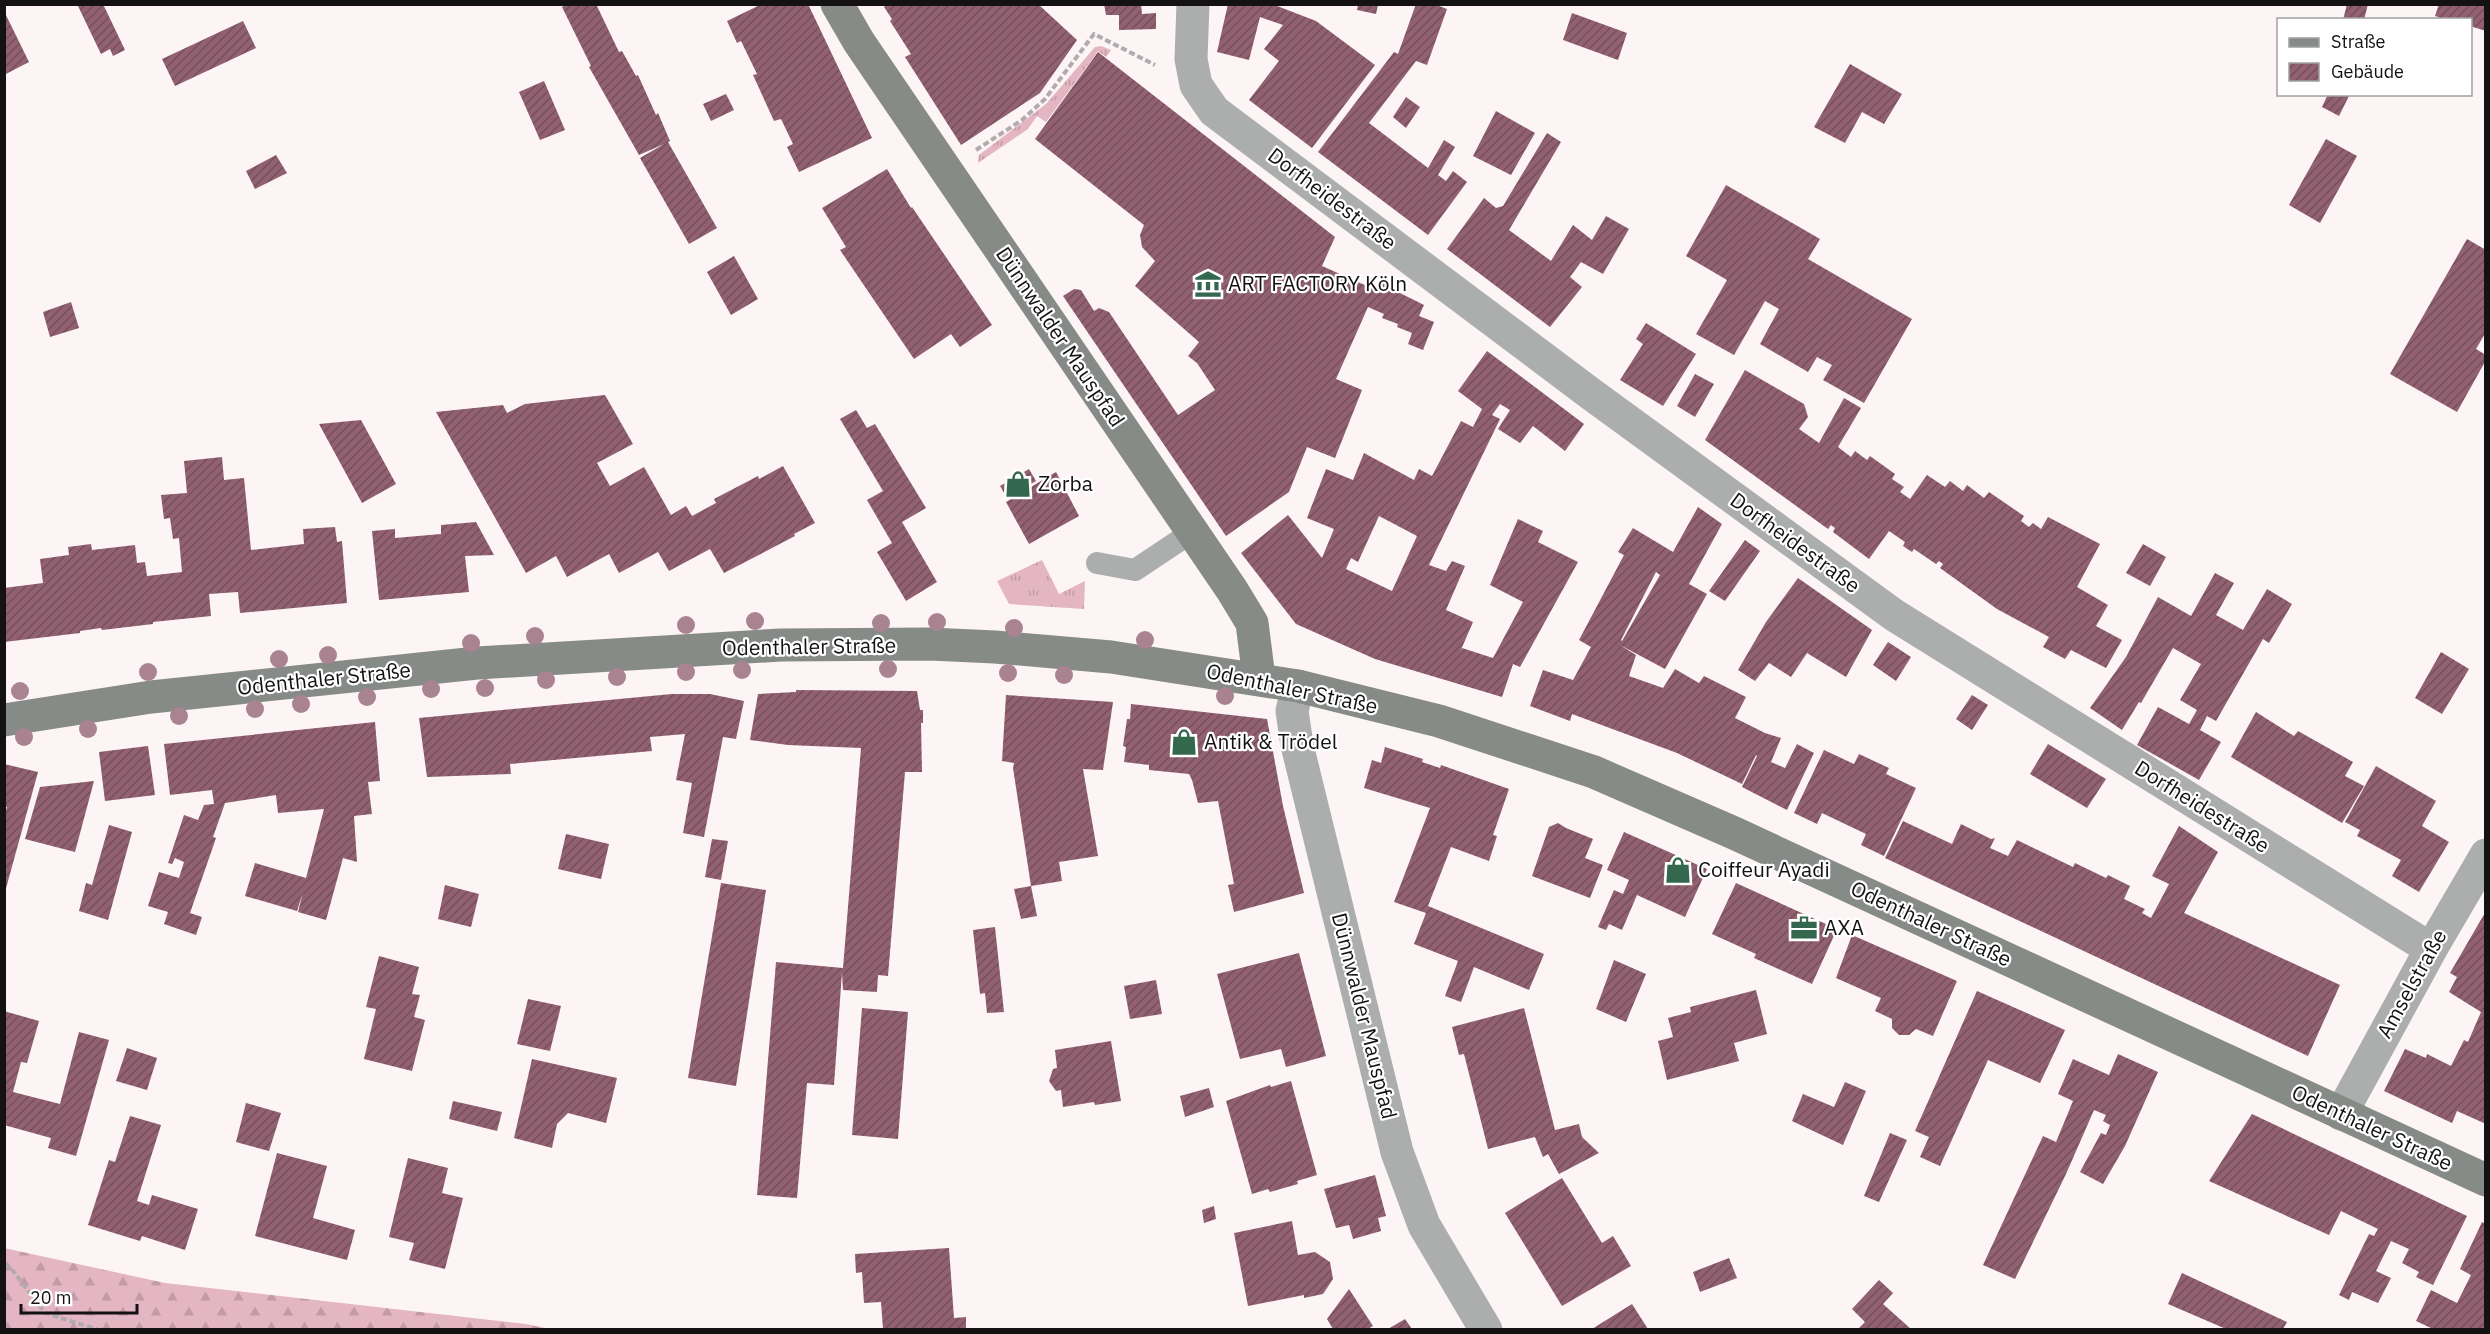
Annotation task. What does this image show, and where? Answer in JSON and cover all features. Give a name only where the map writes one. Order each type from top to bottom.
[{"type":"main road","name":"Dünnwalder Mauspfad","points":[[837,4],[859,42],[1252,623],[1259,678]]},
{"type":"main road","name":"Odenthaler Straße","points":[[4,720],[162,696],[477,663],[781,645],[995,647],[1111,657],[1259,678],[1439,721],[1594,772],[1734,833],[2486,1180]]},
{"type":"street","points":[[1193,4],[1191,59],[1196,85]]},
{"type":"street","name":"Dorfheidestraße","points":[[1196,85],[1214,111],[1592,394],[1894,615],[2431,949]]},
{"type":"street","name":"Dünnwalder Mauspfad","points":[[1298,686],[1292,711],[1297,745],[1397,1152],[1424,1225],[1486,1329]]},
{"type":"street","name":"Amselstraße","points":[[2341,1114],[2431,949],[2486,855]]},
{"type":"lane","points":[[1096,563],[1135,570],[1192,532]]},
{"type":"path","points":[[947,171],[1022,120],[1045,99],[1094,34],[1196,85]]},
{"type":"path","points":[[4,1265],[10,1267],[45,1313],[99,1329]]},
{"type":"green space","points":[[1101,46],[1111,50],[1106,57],[1098,51],[1046,122],[1037,116],[1028,129],[978,163],[979,155],[1046,104],[1095,47]]},
{"type":"green space","points":[[1042,560],[1059,594],[1085,581],[1084,609],[1009,604],[997,581]]},
{"type":"green space","points":[[4,1248],[165,1283],[526,1324],[550,1329],[5,1329]]},
{"type":"building","points":[[77,4],[103,4],[125,50],[113,56],[110,49],[101,54]]},
{"type":"building","points":[[567,4],[596,4],[619,52],[622,51],[636,76],[638,75],[656,115],[658,113],[670,141],[668,142],[717,228],[689,244],[640,158],[664,144],[639,155],[589,67],[591,66],[562,7]]},
{"type":"building","points":[[762,4],[808,4],[872,138],[799,172],[787,147],[793,144],[781,119],[774,121],[753,75],[757,74],[741,41],[737,43],[727,21]]},
{"type":"building","points":[[888,4],[1038,4],[1077,40],[1040,93],[961,145],[905,57],[911,54],[890,21],[892,19],[884,7]]},
{"type":"building","points":[[1104,4],[1141,4],[1142,14],[1156,13],[1156,29],[1119,30],[1119,15],[1106,15]]},
{"type":"building","points":[[1228,4],[1272,4],[1316,21],[1375,65],[1312,148],[1249,100],[1279,61],[1264,49],[1283,25],[1260,17],[1249,60],[1217,52]]},
{"type":"building","points":[[1416,4],[1434,4],[1447,9],[1427,65],[1416,61],[1369,123],[1428,168],[1444,140],[1455,147],[1438,175],[1446,181],[1453,171],[1467,182],[1428,235],[1318,152],[1394,52],[1398,54]]},
{"type":"building","points":[[2347,4],[2368,4],[2364,18],[2344,18]]},
{"type":"building","points":[[2439,4],[2486,4],[2486,31],[2472,27],[2472,18],[2435,16]]},
{"type":"building","points":[[1358,5],[1378,5],[1376,14],[1357,10]]},
{"type":"building","points":[[4,11],[29,62],[4,75]]},
{"type":"building","points":[[1572,13],[1627,33],[1618,60],[1563,40]]},
{"type":"building","points":[[243,21],[256,48],[175,86],[162,59]]},
{"type":"building","points":[[1098,52],[1335,237],[1322,266],[1376,290],[1380,278],[1396,285],[1394,290],[1424,305],[1419,316],[1434,322],[1423,350],[1408,344],[1412,333],[1397,327],[1398,324],[1382,318],[1384,314],[1368,307],[1336,379],[1362,390],[1335,458],[1307,447],[1289,492],[1226,536],[1063,296],[1074,289],[1081,290],[1094,311],[1099,308],[1109,312],[1178,415],[1215,390],[1197,363],[1188,356],[1199,342],[1135,286],[1155,261],[1142,247],[1140,235],[1144,225],[1035,139]]},
{"type":"building","points":[[1850,64],[1902,94],[1884,124],[1862,112],[1845,143],[1814,127]]},
{"type":"building","points":[[544,81],[565,130],[540,140],[519,92]]},
{"type":"building","points":[[726,94],[734,110],[711,121],[703,104]]},
{"type":"building","points":[[2327,96],[2349,96],[2339,116],[2322,107]]},
{"type":"building","points":[[1406,97],[1420,107],[1406,128],[1393,117]]},
{"type":"building","points":[[1496,111],[1535,133],[1511,175],[1473,156]]},
{"type":"building","points":[[1547,133],[1561,142],[1509,230],[1551,261],[1573,225],[1592,240],[1606,216],[1629,229],[1603,274],[1581,262],[1570,277],[1582,287],[1550,327],[1447,249],[1484,198],[1496,208],[1503,206]]},
{"type":"building","points":[[2326,139],[2357,156],[2320,223],[2289,205]]},
{"type":"building","points":[[276,155],[287,173],[255,189],[246,171]]},
{"type":"building","points":[[887,169],[911,208],[992,325],[960,347],[951,334],[914,359],[840,250],[846,247],[822,208]]},
{"type":"building","points":[[1726,185],[1820,239],[1808,259],[1912,319],[1864,403],[1823,380],[1832,365],[1817,357],[1808,372],[1760,344],[1779,309],[1765,301],[1734,355],[1696,334],[1727,280],[1686,256]]},
{"type":"building","points":[[2467,239],[2486,250],[2486,332],[2476,349],[2486,355],[2486,360],[2457,412],[2390,374]]},
{"type":"building","points":[[734,256],[758,299],[731,315],[707,272]]},
{"type":"building","points":[[71,302],[79,328],[50,337],[43,312]]},
{"type":"building","points":[[1646,323],[1696,354],[1663,406],[1620,380],[1643,344],[1636,339]]},
{"type":"building","points":[[1487,351],[1584,424],[1565,451],[1533,426],[1520,443],[1498,429],[1510,410],[1500,404],[1492,415],[1500,419],[1429,565],[1446,571],[1452,561],[1465,566],[1446,610],[1473,622],[1460,652],[1462,648],[1493,658],[1523,602],[1490,585],[1518,519],[1543,531],[1538,542],[1578,562],[1520,667],[1513,664],[1502,697],[1375,659],[1296,624],[1241,553],[1288,515],[1322,558],[1334,529],[1307,518],[1326,469],[1353,480],[1364,453],[1414,480],[1419,469],[1432,476],[1461,421],[1473,427],[1482,409],[1458,391]],"holes":[[[1379,516],[1417,536],[1392,591],[1346,569],[1351,558],[1358,562]]]},
{"type":"building","points":[[1745,370],[1804,404],[1808,417],[1799,429],[1819,443],[1844,398],[1861,408],[1838,447],[1851,457],[1855,451],[1867,460],[1870,456],[1895,474],[1892,479],[1904,487],[1900,492],[1910,499],[1927,475],[1945,487],[1950,481],[1963,491],[1967,485],[1984,498],[1989,492],[2024,516],[2021,521],[2029,527],[2033,523],[2041,529],[2048,517],[2100,544],[2077,587],[2108,605],[2096,626],[2122,640],[2106,668],[2071,650],[2065,659],[2043,647],[2049,637],[1997,609],[1940,568],[1943,564],[1939,561],[1936,564],[1914,549],[1912,552],[1903,546],[1905,542],[1889,531],[1869,559],[1833,532],[1835,528],[1831,525],[1828,529],[1705,440]]},
{"type":"building","points":[[1695,374],[1714,384],[1695,417],[1677,406]]},
{"type":"building","points":[[605,395],[633,444],[597,463],[610,486],[644,467],[671,515],[686,506],[692,516],[716,503],[714,499],[783,466],[815,523],[724,573],[710,549],[669,571],[658,552],[619,573],[609,554],[567,577],[556,556],[526,573],[436,412],[503,405],[507,413],[525,404]]},
{"type":"building","points":[[856,410],[867,428],[875,424],[926,508],[902,522],[937,582],[906,601],[877,552],[892,543],[867,500],[883,491],[840,419]]},
{"type":"building","points":[[361,420],[396,484],[362,503],[319,424]]},
{"type":"building","points":[[222,457],[224,480],[244,478],[251,550],[304,544],[303,529],[335,527],[337,542],[342,541],[347,603],[240,613],[238,592],[209,594],[211,616],[102,630],[101,628],[80,631],[80,633],[4,642],[4,588],[43,583],[40,559],[69,555],[68,547],[91,544],[92,550],[135,545],[137,563],[145,562],[147,576],[182,572],[179,538],[173,539],[170,518],[164,519],[161,495],[187,493],[184,461]]},
{"type":"building","name":"Zorba","points":[[1029,469],[1036,481],[1007,498],[1000,486]]},
{"type":"building","points":[[1056,472],[1079,516],[1029,544],[1006,502]]},
{"type":"building","points":[[1698,507],[1722,524],[1689,584],[1707,594],[1665,669],[1620,645],[1636,655],[1629,676],[1663,688],[1675,669],[1699,683],[1704,676],[1746,697],[1735,718],[1781,738],[1771,762],[1785,768],[1797,744],[1814,753],[1787,810],[1742,787],[1756,755],[1742,784],[1677,753],[1572,714],[1570,721],[1530,706],[1543,670],[1573,680],[1591,647],[1579,640],[1624,555],[1618,552],[1633,528],[1673,552]],"holes":[[[1656,572],[1660,575],[1622,641]]]},
{"type":"building","points":[[476,522],[494,555],[465,556],[469,592],[379,600],[372,531],[395,529],[395,538],[441,534],[441,525]]},
{"type":"building","points":[[1745,540],[1760,551],[1725,601],[1709,591]]},
{"type":"building","points":[[2143,544],[2166,557],[2150,586],[2126,573]]},
{"type":"building","points":[[2215,573],[2234,583],[2216,615],[2243,630],[2267,589],[2292,604],[2269,643],[2263,639],[2216,721],[2207,716],[2200,730],[2221,742],[2199,780],[2137,745],[2158,707],[2189,724],[2197,710],[2180,700],[2201,664],[2173,648],[2141,703],[2139,702],[2122,730],[2090,708],[2126,657],[2158,597],[2191,616]]},
{"type":"building","points":[[1798,578],[1872,630],[1846,677],[1807,653],[1791,677],[1769,663],[1755,681],[1738,670],[1766,622]]},
{"type":"building","points":[[1888,642],[1911,657],[1896,681],[1873,665]]},
{"type":"building","points":[[2441,652],[2469,669],[2442,714],[2415,698]]},
{"type":"building","points":[[796,690],[917,691],[920,710],[923,710],[922,772],[905,772],[888,976],[878,975],[877,992],[843,990],[842,972],[834,1085],[807,1083],[797,1198],[757,1195],[776,962],[843,968],[861,748],[788,745],[750,740],[758,694],[796,692]]},
{"type":"building","points":[[672,694],[710,694],[744,701],[736,739],[723,737],[704,837],[683,833],[692,783],[676,780],[685,734],[650,737],[652,751],[510,764],[511,774],[427,777],[419,718]]},
{"type":"building","points":[[1006,695],[1113,702],[1103,770],[1083,769],[1098,856],[1059,862],[1062,881],[1031,886],[1014,763],[1002,761]]},
{"type":"building","points":[[1972,695],[1988,705],[1972,730],[1956,719]]},
{"type":"building","points":[[1131,704],[1267,719],[1283,806],[1304,893],[1234,912],[1228,885],[1234,884],[1218,801],[1198,803],[1189,774],[1149,770],[1149,765],[1124,762],[1126,747],[1123,746],[1127,719],[1130,719]]},
{"type":"building","points":[[2256,712],[2294,736],[2298,731],[2353,762],[2345,776],[2364,786],[2342,823],[2231,757]]},
{"type":"building","points":[[375,722],[380,781],[368,782],[372,814],[354,816],[357,862],[343,858],[326,920],[298,912],[303,892],[297,911],[245,896],[255,863],[306,878],[324,809],[278,813],[276,795],[225,803],[213,837],[216,838],[190,913],[202,917],[196,935],[164,924],[168,912],[148,906],[159,872],[179,878],[184,862],[175,858],[172,864],[168,863],[184,815],[198,820],[204,805],[214,804],[212,790],[170,795],[164,744]]},
{"type":"building","points":[[2048,744],[2106,779],[2087,808],[2030,774]]},
{"type":"building","points":[[148,746],[155,795],[105,801],[99,752]]},
{"type":"building","points":[[1385,747],[1423,759],[1422,762],[1440,768],[1441,765],[1509,789],[1493,835],[1497,836],[1489,861],[1451,847],[1428,906],[1544,954],[1529,990],[1474,967],[1461,1002],[1445,996],[1458,961],[1414,944],[1426,913],[1394,902],[1430,808],[1364,788],[1372,760],[1381,763]]},
{"type":"building","points":[[1824,750],[1854,764],[1859,754],[1889,768],[1886,774],[1916,788],[1884,856],[1861,845],[1866,834],[1822,813],[1817,824],[1794,813]]},
{"type":"building","points":[[4,764],[38,772],[5,892],[4,817],[7,807],[4,806]]},
{"type":"building","points":[[2376,766],[2436,801],[2422,826],[2449,842],[2419,892],[2392,876],[2401,860],[2357,836],[2360,830],[2345,822]]},
{"type":"building","points":[[94,781],[75,852],[25,839],[40,787]]},
{"type":"building","points":[[1903,821],[1952,844],[1961,824],[1991,839],[1995,838],[1990,848],[2008,856],[2017,840],[2073,867],[2075,863],[2106,878],[2108,875],[2130,886],[2124,899],[2145,909],[2142,913],[2151,918],[2169,884],[2152,876],[2179,826],[2218,852],[2184,913],[2340,985],[2308,1056],[1885,858]]},
{"type":"building","points":[[1558,823],[1593,839],[1585,858],[1603,865],[1590,898],[1532,876],[1549,827]]},
{"type":"building","points":[[109,825],[132,832],[108,920],[79,911],[86,883],[92,885]]},
{"type":"building","points":[[1624,832],[1707,869],[1685,917],[1637,895],[1622,930],[1609,924],[1606,930],[1598,927],[1614,890],[1623,894],[1629,880],[1607,870]]},
{"type":"building","points":[[566,834],[609,844],[601,879],[558,869]]},
{"type":"building","points":[[712,839],[728,841],[721,880],[705,877]]},
{"type":"building","points":[[721,883],[766,890],[736,1086],[688,1078]]},
{"type":"building","points":[[1736,883],[1837,929],[1812,984],[1754,958],[1756,954],[1712,934]]},
{"type":"building","points":[[445,885],[479,894],[471,927],[438,919]]},
{"type":"building","points":[[1031,886],[1037,916],[1021,919],[1014,889]]},
{"type":"building","points":[[2486,911],[2486,1124],[2457,1111],[2452,1123],[2384,1091],[2405,1049],[2426,1058],[2427,1054],[2451,1066],[2464,1040],[2468,1042],[2481,1012],[2449,992],[2457,977],[2450,973]]},
{"type":"building","points":[[995,927],[1004,1012],[987,1013],[985,993],[980,994],[973,930]]},
{"type":"building","points":[[1852,935],[1957,981],[1933,1036],[1916,1029],[1909,1035],[1899,1035],[1892,1028],[1892,1019],[1875,1011],[1881,998],[1836,978]]},
{"type":"building","points":[[1299,953],[1326,1056],[1286,1067],[1281,1049],[1240,1059],[1217,974]]},
{"type":"building","points":[[379,956],[419,967],[412,994],[420,995],[414,1017],[425,1020],[412,1071],[364,1059],[376,1009],[366,1007]]},
{"type":"building","points":[[1614,960],[1646,974],[1626,1022],[1596,1009]]},
{"type":"building","points":[[1156,980],[1162,1014],[1130,1019],[1124,986]]},
{"type":"building","points":[[1756,990],[1767,1034],[1734,1043],[1739,1061],[1667,1080],[1658,1041],[1673,1037],[1668,1018],[1691,1012],[1690,1007]]},
{"type":"building","points":[[1977,991],[2065,1030],[2040,1083],[1988,1060],[1940,1166],[1920,1157],[1929,1137],[1915,1131]]},
{"type":"building","points":[[528,999],[561,1006],[550,1051],[517,1044]]},
{"type":"building","points":[[862,1008],[908,1012],[898,1139],[852,1135]]},
{"type":"building","points":[[1524,1008],[1555,1130],[1579,1124],[1582,1137],[1599,1153],[1559,1174],[1548,1154],[1543,1157],[1535,1137],[1488,1149],[1464,1054],[1459,1055],[1452,1027]]},
{"type":"building","points":[[4,1011],[39,1021],[27,1063],[21,1062],[13,1092],[60,1104],[79,1032],[109,1040],[76,1156],[48,1148],[51,1138],[4,1125]]},
{"type":"building","points":[[1111,1041],[1121,1101],[1063,1107],[1061,1090],[1056,1091],[1049,1081],[1053,1069],[1057,1068],[1055,1050]]},
{"type":"building","points":[[127,1048],[157,1058],[147,1090],[116,1081]]},
{"type":"building","points":[[2118,1054],[2158,1072],[2125,1146],[2103,1184],[2080,1172],[2101,1133],[2106,1135],[2110,1125],[2103,1121],[2106,1115],[2094,1110],[2015,1279],[1983,1265],[2043,1136],[2056,1142],[2073,1101],[2058,1094],[2073,1059],[2109,1075]]},
{"type":"building","points":[[532,1059],[617,1078],[606,1123],[568,1113],[557,1124],[552,1148],[514,1138]]},
{"type":"building","points":[[1291,1081],[1317,1175],[1297,1181],[1298,1184],[1270,1192],[1268,1189],[1252,1194],[1226,1101],[1270,1085],[1271,1087]]},
{"type":"building","points":[[1845,1082],[1866,1091],[1843,1145],[1792,1121],[1803,1094],[1834,1107]]},
{"type":"building","points":[[1209,1088],[1214,1107],[1185,1117],[1180,1096]]},
{"type":"building","points":[[453,1101],[502,1112],[497,1131],[449,1119]]},
{"type":"building","points":[[246,1103],[281,1113],[269,1151],[236,1142]]},
{"type":"building","points":[[2252,1114],[2467,1216],[2433,1285],[2416,1277],[2419,1272],[2402,1263],[2409,1249],[2391,1241],[2376,1271],[2391,1278],[2378,1303],[2352,1292],[2349,1300],[2339,1295],[2369,1234],[2374,1236],[2378,1229],[2341,1211],[2329,1235],[2209,1181]]},
{"type":"building","points":[[130,1116],[161,1125],[137,1201],[149,1205],[152,1195],[198,1209],[185,1250],[142,1236],[140,1241],[88,1225],[109,1160],[115,1162]]},
{"type":"building","points":[[1890,1133],[1907,1140],[1879,1202],[1864,1196]]},
{"type":"building","points":[[277,1153],[327,1166],[313,1218],[355,1230],[347,1260],[255,1236]]},
{"type":"building","points":[[408,1158],[448,1168],[442,1193],[463,1198],[445,1269],[409,1260],[414,1243],[389,1237]]},
{"type":"building","points":[[1375,1175],[1386,1216],[1378,1218],[1381,1231],[1353,1239],[1349,1225],[1336,1228],[1324,1189]]},
{"type":"building","points":[[1562,1178],[1602,1243],[1613,1236],[1631,1266],[1562,1306],[1505,1213]]},
{"type":"building","points":[[1214,1206],[1216,1219],[1204,1223],[1202,1210]]},
{"type":"building","points":[[1292,1221],[1298,1255],[1315,1252],[1330,1262],[1333,1279],[1323,1294],[1304,1298],[1304,1295],[1248,1306],[1234,1233]]},
{"type":"building","points":[[2482,1222],[2486,1224],[2486,1329],[2433,1329],[2416,1321],[2431,1290],[2457,1303],[2471,1275],[2460,1269]]},
{"type":"building","points":[[949,1248],[954,1318],[966,1317],[966,1329],[883,1329],[881,1302],[864,1303],[862,1272],[856,1273],[855,1254]]},
{"type":"building","points":[[1729,1258],[1737,1278],[1700,1292],[1693,1272]]},
{"type":"building","points":[[2182,1273],[2287,1322],[2283,1329],[2226,1329],[2168,1304]]},
{"type":"building","points":[[1879,1280],[1893,1293],[1883,1304],[1911,1329],[1858,1329],[1865,1322],[1852,1309]]},
{"type":"building","points":[[1349,1289],[1373,1326],[1368,1329],[1333,1329],[1327,1319]]},
{"type":"building","points":[[1632,1304],[1648,1329],[1592,1329]]},
{"type":"building","points":[[1405,1319],[1412,1329],[1388,1329]]},
{"type":"place","name":"ART FACTORY Köln","points":[[1208,284]]},
{"type":"place","name":"Zorba","points":[[1018,484]]},
{"type":"place","name":"Antik & Trödel","points":[[1184,742]]},
{"type":"place","name":"Coiffeur Ayadi","points":[[1678,870]]},
{"type":"place","name":"AXA","points":[[1804,928]]}]
